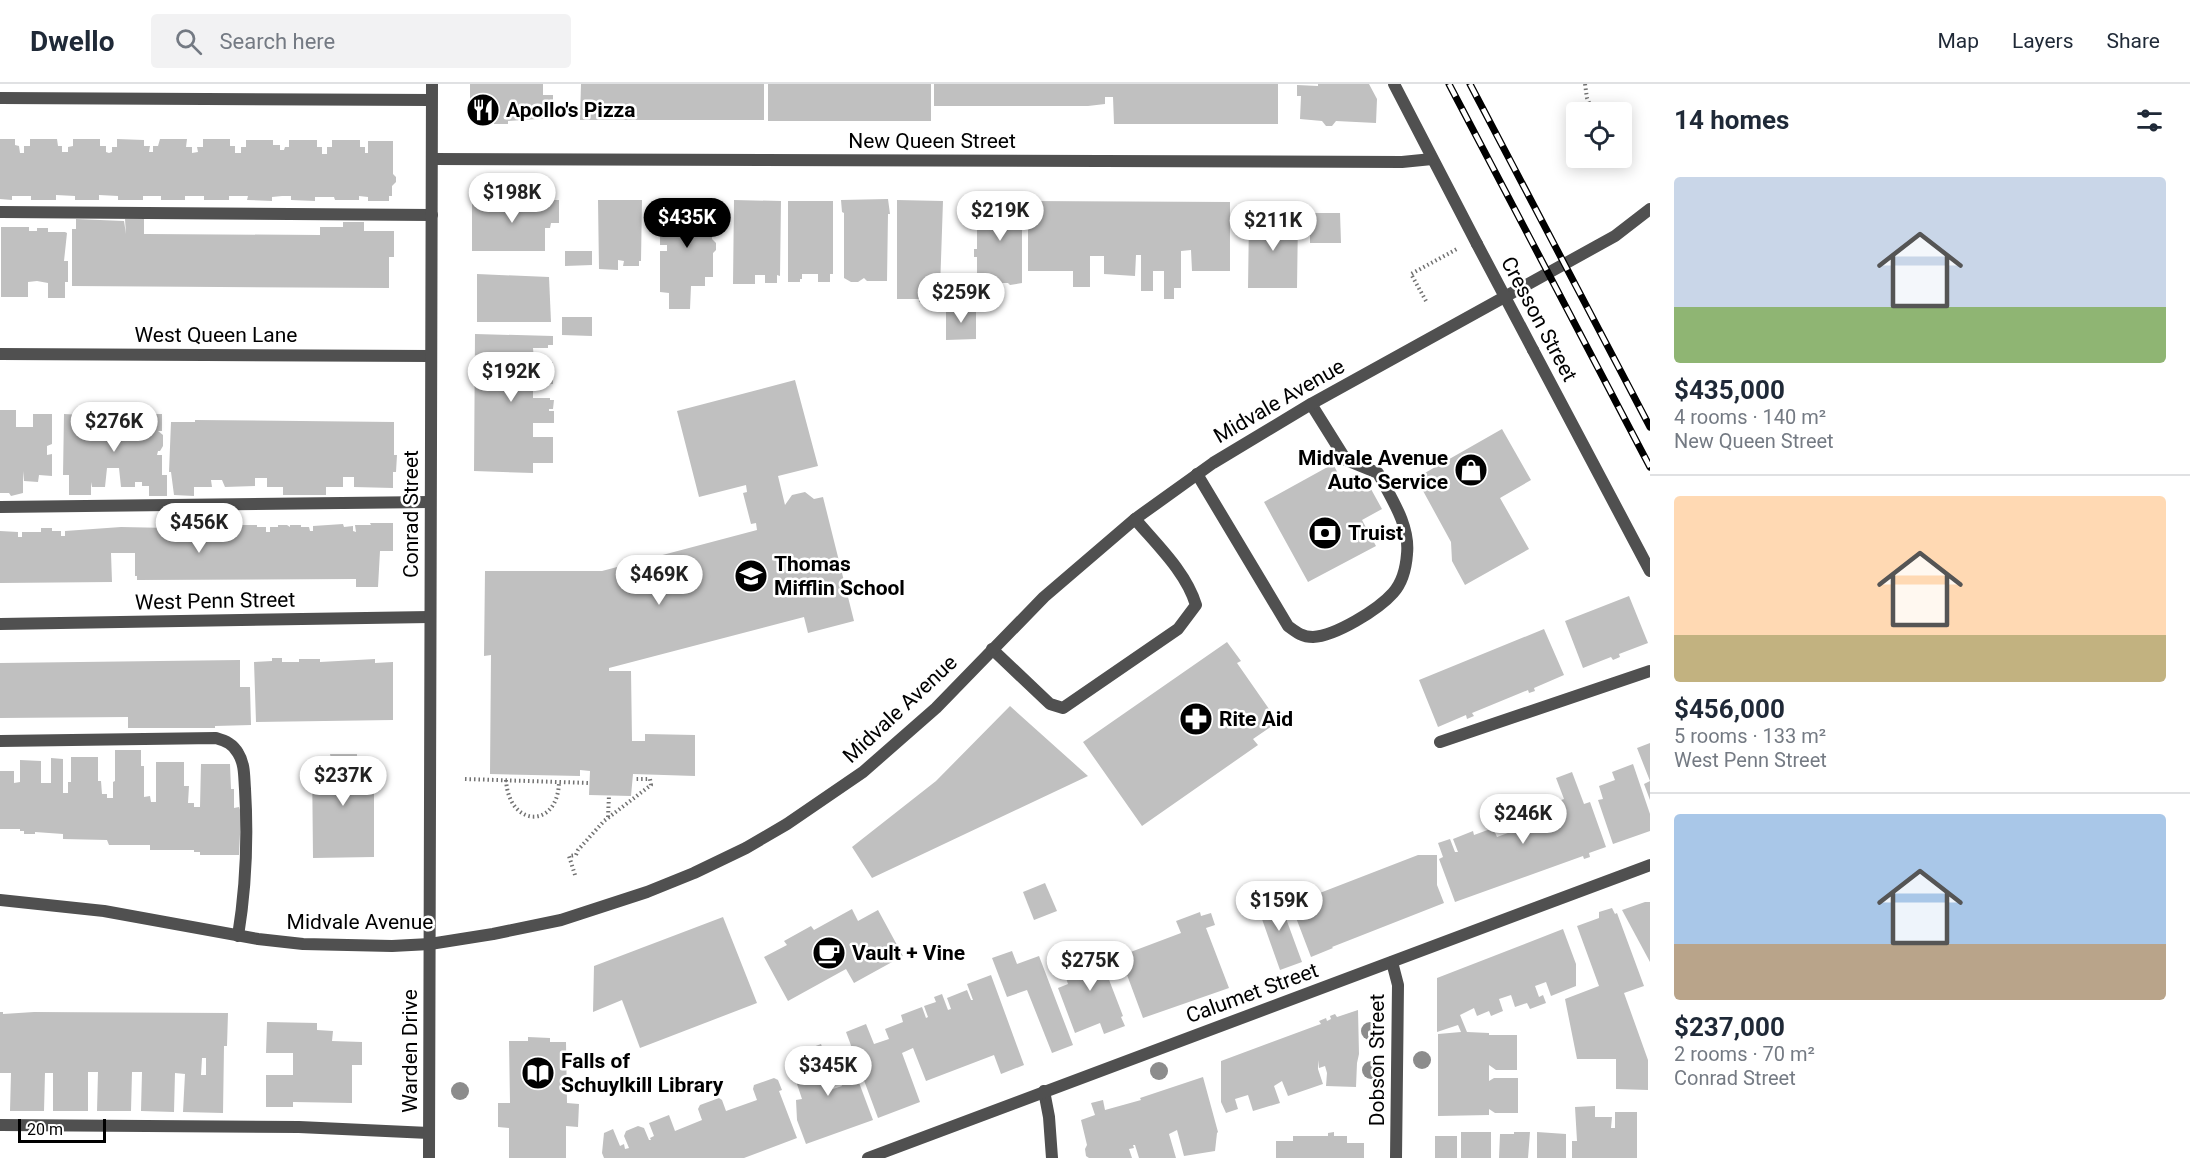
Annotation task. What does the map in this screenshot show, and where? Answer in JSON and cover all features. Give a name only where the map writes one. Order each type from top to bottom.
[{"type":"street","name":"Conrad Street","points":[[430,944],[432,84]]},
{"type":"street","name":"Cresson Street","points":[[1394,84],[1650,571]]},
{"type":"street","points":[[0,98],[431,100]]},
{"type":"street","name":"New Queen Street","points":[[432,159],[1402,162],[1432,159]]},
{"type":"street","name":"Midvale Avenue","points":[[0,900],[104,911],[238,936],[303,944],[392,946],[430,944],[561,920],[647,892],[694,873],[746,848],[788,824],[863,772],[936,708],[1044,597],[1135,519],[1197,474],[1311,404],[1615,236],[1650,209]]},
{"type":"street","points":[[0,212],[432,215]]},
{"type":"street","name":"West Queen Lane","points":[[0,354],[431,356]]},
{"type":"street","points":[[1197,474],[1288,626],[1299,635],[1312,637],[1331,634],[1380,606],[1395,592],[1401,581],[1408,553],[1406,531],[1378,473],[1346,460],[1311,404]]},
{"type":"street","points":[[0,507],[430,502]]},
{"type":"street","points":[[992,648],[1050,704],[1063,708],[1178,629],[1196,605],[1191,589],[1135,519]]},
{"type":"street","name":"West Penn Street","points":[[0,624],[430,617]]},
{"type":"street","points":[[1440,742],[1650,671]]},
{"type":"street","points":[[0,741],[216,738],[229,742],[238,753],[243,766],[247,825],[244,902],[238,936]]},
{"type":"street","name":"Calumet Street","points":[[868,1158],[1650,865]]},
{"type":"street","name":"Warden Drive","points":[[429,1158],[430,944]]},
{"type":"street","name":"Dobson Street","points":[[1392,962],[1398,985],[1396,1158]]},
{"type":"street","points":[[1044,1091],[1049,1117],[1052,1158]]},
{"type":"street","points":[[0,1125],[299,1127],[429,1133]]},
{"type":"path","points":[[1585,84],[1589,102]]},
{"type":"path","points":[[1426,301],[1412,274],[1453,252]]},
{"type":"path","points":[[465,779],[590,783]]},
{"type":"path","points":[[575,875],[569,856],[576,855],[608,818],[651,785],[650,779],[635,779]]},
{"type":"path","points":[[506,780],[508,796],[512,804],[517,810],[532,816],[548,812],[555,805],[559,782]]},
{"type":"path","points":[[608,818],[609,795]]},
{"type":"building","points":[[470,84],[543,84],[543,95],[553,95],[553,118],[508,121],[508,124],[494,124],[494,120],[470,120]]},
{"type":"building","points":[[581,84],[764,84],[764,120],[580,120]]},
{"type":"building","points":[[768,84],[931,84],[931,121],[768,121]]},
{"type":"building","points":[[934,84],[1278,84],[1278,124],[1114,124],[1113,97],[1105,97],[1105,104],[1088,106],[934,106]]},
{"type":"building","points":[[1318,84],[1369,84],[1377,99],[1376,123],[1336,121],[1332,126],[1326,126],[1322,121],[1300,119],[1301,96],[1297,96],[1297,85],[1318,86]]},
{"type":"building","points":[[0,139],[15,139],[15,145],[19,146],[20,153],[24,153],[24,146],[30,146],[30,139],[57,139],[58,146],[62,146],[62,152],[68,152],[68,147],[73,146],[73,139],[100,139],[100,146],[106,146],[106,152],[109,153],[112,152],[112,147],[117,147],[117,139],[144,140],[144,146],[150,146],[149,152],[153,152],[153,146],[158,146],[160,139],[187,139],[186,147],[192,147],[192,153],[198,152],[197,147],[203,147],[203,139],[230,139],[230,146],[235,146],[235,153],[241,153],[241,147],[246,147],[246,140],[273,140],[273,145],[280,145],[280,150],[284,150],[285,147],[289,147],[289,140],[317,140],[317,147],[322,147],[322,154],[327,154],[327,147],[332,147],[332,140],[360,140],[360,147],[365,147],[365,153],[368,153],[368,141],[393,141],[393,174],[396,182],[392,186],[392,196],[389,196],[389,201],[368,201],[368,197],[359,196],[359,200],[315,197],[315,201],[291,200],[291,196],[272,197],[272,201],[247,200],[248,196],[229,196],[229,200],[204,200],[204,196],[185,196],[185,200],[161,200],[161,196],[143,196],[143,200],[118,200],[118,196],[99,195],[99,200],[75,200],[75,196],[56,195],[56,200],[31,200],[31,196],[12,196],[12,200],[0,199]]},
{"type":"building","points":[[522,196],[530,196],[536,200],[559,200],[559,223],[551,223],[550,228],[545,228],[545,251],[472,251],[472,199],[518,199]]},
{"type":"building","points":[[667,199],[713,199],[712,239],[716,243],[716,250],[713,253],[713,277],[705,277],[705,286],[691,286],[690,309],[669,309],[669,293],[660,292],[660,251],[667,251],[667,245],[660,245],[660,232],[667,232]]},
{"type":"building","points":[[888,199],[890,214],[888,214],[887,281],[867,281],[864,278],[858,282],[851,282],[844,278],[844,213],[841,200]]},
{"type":"building","points":[[598,200],[642,200],[639,266],[623,266],[624,261],[618,260],[618,270],[599,269]]},
{"type":"building","points":[[734,200],[781,201],[780,276],[777,275],[777,283],[765,283],[765,275],[755,275],[755,284],[733,284]]},
{"type":"building","points":[[897,200],[943,201],[940,289],[947,289],[947,303],[897,299]]},
{"type":"building","points":[[788,201],[833,201],[833,274],[830,274],[830,282],[818,282],[818,274],[802,274],[800,282],[788,282]]},
{"type":"building","points":[[977,201],[1022,201],[1022,283],[1010,285],[999,283],[999,281],[977,281],[977,257],[974,257],[974,249],[977,249]]},
{"type":"building","points":[[1028,201],[1230,202],[1230,271],[1192,271],[1191,250],[1181,251],[1181,288],[1174,288],[1174,299],[1164,299],[1164,271],[1153,271],[1153,291],[1141,291],[1141,255],[1136,255],[1135,276],[1104,274],[1104,256],[1090,256],[1090,287],[1073,287],[1073,271],[1028,271]]},
{"type":"building","points":[[1261,213],[1285,213],[1285,218],[1298,218],[1297,288],[1248,288],[1249,218],[1261,218]]},
{"type":"building","points":[[1310,213],[1340,213],[1341,243],[1310,243]]},
{"type":"building","points":[[76,219],[124,221],[126,234],[125,219],[144,219],[144,234],[320,235],[320,227],[343,227],[343,222],[364,222],[364,231],[394,231],[394,257],[389,257],[389,288],[72,286],[72,229],[76,229]]},
{"type":"building","points":[[1,227],[29,227],[29,231],[48,228],[48,232],[67,233],[64,261],[68,261],[68,282],[65,282],[65,298],[48,298],[48,283],[37,281],[28,282],[28,297],[1,297]]},
{"type":"building","points":[[565,251],[592,251],[592,265],[565,266]]},
{"type":"building","points":[[477,274],[549,277],[551,322],[477,322]]},
{"type":"building","points":[[976,309],[976,339],[946,340],[946,310]]},
{"type":"building","points":[[562,317],[592,317],[592,336],[562,335]]},
{"type":"building","points":[[475,334],[553,336],[553,345],[548,345],[548,348],[533,348],[534,360],[553,362],[553,371],[550,373],[553,373],[553,384],[533,385],[533,398],[554,400],[553,409],[549,411],[554,411],[554,423],[533,423],[533,437],[553,437],[553,463],[533,463],[533,473],[474,471]]},
{"type":"building","points":[[795,380],[818,466],[778,476],[785,505],[792,495],[805,492],[814,499],[823,497],[854,621],[808,633],[804,617],[609,668],[609,671],[631,671],[632,741],[645,741],[645,734],[695,735],[695,776],[633,774],[631,796],[589,795],[590,771],[580,770],[580,776],[490,774],[491,655],[484,656],[485,571],[602,571],[757,530],[756,523],[751,524],[743,493],[747,492],[746,485],[699,497],[677,411]]},
{"type":"building","points":[[0,410],[16,410],[16,427],[33,427],[33,414],[52,414],[52,444],[47,446],[47,455],[52,454],[52,476],[39,475],[38,482],[24,481],[23,471],[23,493],[11,496],[9,493],[0,493]]},
{"type":"building","points":[[100,410],[127,410],[126,427],[143,427],[143,414],[162,414],[162,431],[158,431],[163,435],[163,446],[157,455],[162,455],[162,475],[167,475],[167,496],[149,496],[149,486],[142,486],[142,482],[135,482],[135,487],[121,487],[119,468],[107,468],[105,487],[92,487],[91,482],[91,495],[69,495],[69,475],[63,475],[64,414],[83,415],[83,426],[100,426]]},
{"type":"building","points":[[195,420],[394,422],[394,455],[397,455],[396,472],[393,472],[393,488],[354,487],[354,477],[343,477],[343,487],[326,487],[326,495],[283,495],[283,487],[267,487],[267,478],[255,478],[255,486],[225,487],[222,480],[211,480],[212,487],[194,487],[194,496],[174,495],[171,472],[169,472],[171,422],[195,422]]},
{"type":"building","points":[[1502,429],[1531,480],[1500,498],[1529,549],[1465,585],[1452,561],[1451,542],[1416,478]]},
{"type":"building","name":"Truist","points":[[1333,464],[1347,490],[1366,480],[1382,509],[1362,520],[1376,546],[1308,582],[1264,502]]},
{"type":"building","points":[[370,523],[393,523],[393,551],[380,551],[378,587],[356,587],[356,579],[137,580],[135,553],[111,553],[112,582],[0,583],[0,531],[18,532],[18,537],[22,537],[22,532],[41,532],[41,528],[52,528],[52,531],[61,531],[61,536],[65,536],[65,531],[121,527],[170,528],[178,529],[179,534],[183,533],[183,527],[223,528],[223,533],[226,532],[226,528],[234,528],[234,525],[257,525],[257,527],[266,527],[266,532],[270,532],[270,527],[278,527],[278,525],[290,527],[290,525],[301,525],[313,531],[313,526],[343,524],[344,527],[353,526],[353,531],[356,532],[355,525],[371,525]]},
{"type":"building","points":[[1629,596],[1648,643],[1619,654],[1620,657],[1613,660],[1611,657],[1583,668],[1565,621]]},
{"type":"building","points":[[1544,629],[1564,675],[1534,688],[1535,691],[1529,693],[1528,690],[1472,713],[1474,716],[1467,719],[1466,715],[1438,727],[1419,680]]},
{"type":"building","points":[[1227,642],[1241,661],[1237,663],[1278,722],[1253,739],[1258,745],[1142,826],[1083,742]]},
{"type":"building","points":[[272,658],[282,658],[282,662],[299,662],[299,659],[320,659],[320,662],[375,659],[375,663],[393,662],[393,720],[256,722],[254,662],[272,661]]},
{"type":"building","points":[[240,660],[240,687],[250,687],[251,725],[215,726],[215,728],[128,728],[128,717],[0,718],[0,663]]},
{"type":"building","points":[[1010,706],[1088,776],[872,878],[852,847],[936,781]]},
{"type":"building","points":[[1650,743],[1650,781],[1637,748]]},
{"type":"building","points":[[115,750],[141,750],[141,766],[144,766],[144,797],[150,796],[151,802],[156,802],[156,762],[184,762],[184,786],[189,786],[188,803],[194,803],[194,807],[200,807],[201,764],[230,764],[234,808],[239,807],[241,813],[239,855],[200,855],[200,852],[194,852],[194,850],[150,850],[150,845],[109,845],[107,840],[63,839],[63,834],[35,832],[35,834],[24,834],[24,831],[20,829],[0,829],[0,771],[14,771],[14,783],[20,782],[20,760],[41,761],[41,783],[51,783],[51,758],[63,759],[63,793],[68,793],[68,782],[71,782],[71,757],[98,757],[98,781],[101,781],[102,794],[107,794],[107,798],[113,798]]},
{"type":"building","points":[[330,754],[357,754],[357,759],[374,759],[377,791],[374,791],[374,857],[313,858],[312,759],[331,759]]},
{"type":"building","points":[[1633,764],[1650,814],[1650,831],[1613,844],[1598,800],[1603,799],[1599,786],[1615,780],[1612,772]]},
{"type":"building","points":[[1572,772],[1584,804],[1590,802],[1606,847],[1589,853],[1590,857],[1584,859],[1583,856],[1455,902],[1439,859],[1443,857],[1438,843],[1450,839],[1455,852],[1458,852],[1453,839],[1473,831],[1474,835],[1493,828],[1497,837],[1516,830],[1512,818],[1564,799],[1556,778]]},
{"type":"building","points":[[1650,781],[1650,800],[1644,784]]},
{"type":"building","points":[[1418,855],[1437,855],[1437,885],[1444,903],[1311,957],[1290,902],[1311,894],[1312,896]]},
{"type":"building","points":[[1045,883],[1057,911],[1034,920],[1023,892]]},
{"type":"building","points":[[1277,894],[1302,962],[1280,970],[1257,905],[1263,902],[1262,899]]},
{"type":"building","points":[[1650,902],[1650,962],[1622,910]]},
{"type":"building","points":[[1612,908],[1615,914],[1617,913],[1644,986],[1624,993],[1648,1060],[1648,1090],[1616,1089],[1616,1059],[1577,1059],[1565,999],[1599,986],[1577,926],[1599,918],[1599,912]]},
{"type":"building","points":[[852,909],[858,921],[878,910],[903,956],[854,983],[846,969],[788,1001],[764,957],[787,945],[784,941],[811,926],[814,930]]},
{"type":"building","points":[[1200,912],[1201,916],[1211,913],[1215,925],[1206,928],[1229,988],[1143,1018],[1120,956],[1181,933],[1176,921]]},
{"type":"building","points":[[723,917],[757,1003],[640,1048],[622,1000],[593,1012],[594,966]]},
{"type":"building","points":[[1563,929],[1576,964],[1576,986],[1551,996],[1546,982],[1535,986],[1539,997],[1543,995],[1546,1003],[1530,1009],[1527,1003],[1515,1007],[1511,995],[1499,999],[1503,1011],[1491,1016],[1489,1011],[1477,1016],[1474,1008],[1460,1015],[1467,1032],[1517,1035],[1517,1070],[1496,1070],[1489,1065],[1489,1081],[1494,1078],[1518,1078],[1518,1113],[1495,1113],[1489,1109],[1489,1115],[1438,1116],[1438,1034],[1461,1032],[1458,1025],[1437,1032],[1437,978]]},
{"type":"building","points":[[1078,943],[1079,947],[1087,944],[1089,949],[1096,946],[1125,1026],[1104,1034],[1100,1023],[1075,1033],[1058,988],[1068,984],[1065,975],[1069,974],[1063,960],[1074,956],[1070,946]]},
{"type":"building","points":[[1012,951],[1017,964],[1039,956],[1073,1045],[1052,1053],[1027,990],[1007,997],[992,958]]},
{"type":"building","points":[[991,975],[1024,1065],[1001,1074],[994,1055],[926,1081],[913,1048],[902,1053],[920,1102],[878,1118],[846,1032],[866,1024],[874,1044],[889,1039],[885,1029],[903,1022],[901,1015],[922,1007],[926,1018],[928,1017],[924,1006],[936,1002],[934,997],[942,994],[948,1010],[951,1009],[947,998],[967,990],[973,1000],[967,984]]},
{"type":"building","points":[[1358,1010],[1359,1054],[1356,1087],[1326,1086],[1325,1066],[1319,1068],[1318,1060],[1318,1069],[1323,1084],[1288,1096],[1282,1081],[1274,1086],[1280,1103],[1253,1111],[1248,1095],[1235,1099],[1238,1109],[1226,1113],[1221,1102],[1221,1061],[1321,1024],[1319,1021],[1326,1018],[1327,1021],[1335,1014],[1337,1017]]},
{"type":"building","points":[[0,1012],[3,1014],[34,1012],[228,1013],[227,1046],[224,1046],[223,1113],[183,1112],[185,1074],[175,1073],[174,1112],[141,1111],[142,1072],[132,1072],[131,1111],[97,1111],[98,1072],[88,1072],[88,1111],[53,1111],[53,1073],[45,1073],[44,1111],[10,1111],[11,1073],[0,1073]],"holes":[[[202,1058],[206,1058],[206,1075],[201,1075]]]},
{"type":"building","points":[[267,1022],[317,1023],[317,1030],[333,1031],[332,1041],[362,1042],[362,1065],[352,1065],[352,1103],[293,1102],[293,1107],[266,1107],[266,1075],[293,1075],[293,1053],[266,1053]]},
{"type":"building","name":"Falls of Schuylkill Library","points":[[528,1037],[550,1038],[550,1042],[566,1042],[567,1103],[579,1104],[578,1127],[566,1126],[566,1158],[509,1158],[509,1128],[498,1127],[498,1103],[510,1103],[509,1041],[528,1041]]},
{"type":"building","points":[[821,1044],[828,1064],[824,1066],[833,1089],[842,1086],[833,1062],[849,1056],[873,1120],[806,1144],[797,1120],[796,1100],[802,1099],[797,1084],[797,1064],[806,1061],[802,1051]]},
{"type":"building","points":[[1203,1077],[1218,1132],[1215,1151],[1184,1156],[1177,1130],[1169,1134],[1176,1158],[1139,1158],[1135,1145],[1133,1145],[1134,1148],[1129,1149],[1132,1158],[1089,1158],[1086,1156],[1087,1145],[1081,1120],[1095,1115],[1091,1103],[1103,1100],[1105,1110],[1141,1100],[1140,1098]]},
{"type":"building","points":[[774,1078],[778,1080],[782,1090],[779,1091],[797,1138],[744,1158],[604,1158],[602,1153],[604,1133],[613,1129],[620,1146],[624,1144],[625,1149],[629,1148],[624,1136],[626,1131],[638,1126],[644,1128],[651,1140],[650,1138],[654,1136],[649,1123],[669,1115],[675,1131],[702,1120],[698,1109],[700,1105],[719,1098],[726,1111],[757,1100],[754,1085]]},
{"type":"building","points":[[1595,1106],[1595,1117],[1612,1117],[1611,1128],[1615,1128],[1615,1112],[1637,1112],[1637,1158],[1572,1158],[1572,1141],[1577,1141],[1575,1107]]},
{"type":"building","points":[[1334,1132],[1334,1136],[1347,1136],[1347,1143],[1364,1143],[1364,1158],[1276,1158],[1276,1141],[1293,1141],[1293,1136],[1328,1136],[1328,1133]]},
{"type":"building","points":[[1461,1132],[1491,1132],[1491,1158],[1461,1158]]},
{"type":"building","points":[[1514,1132],[1530,1132],[1528,1158],[1499,1158],[1500,1134],[1514,1134]]},
{"type":"building","points":[[1537,1132],[1566,1134],[1566,1158],[1537,1158]]},
{"type":"building","points":[[1435,1136],[1457,1136],[1457,1158],[1435,1158]]},
{"type":"railway","points":[[1449,84],[1650,467]]},
{"type":"railway","points":[[1470,84],[1650,427]]},
{"type":"place","name":"Apollo's Pizza","points":[[483,110]]},
{"type":"place","name":"Midvale Avenue Auto Service","points":[[1471,470]]},
{"type":"place","name":"Truist","points":[[1325,533]]},
{"type":"place","name":"Thomas Mifflin School","points":[[751,576]]},
{"type":"place","name":"Rite Aid","points":[[1196,719]]},
{"type":"place","name":"Vault + Vine","points":[[829,953]]},
{"type":"place","name":"Falls of Schuylkill Library","points":[[538,1073]]}]
